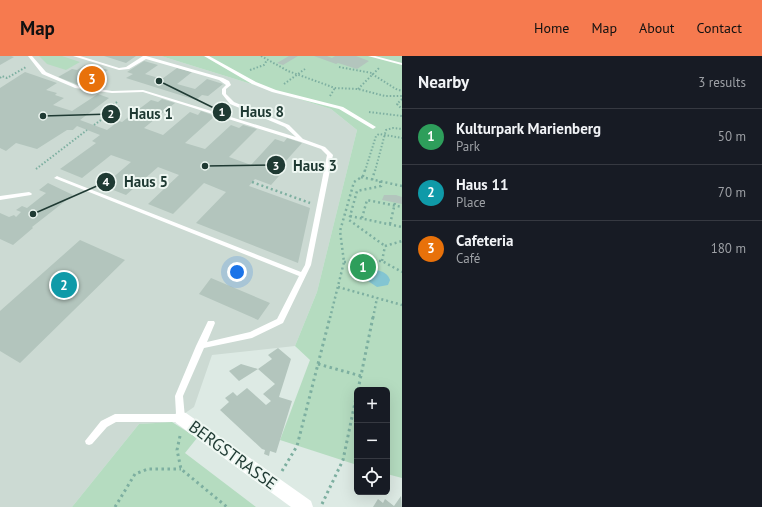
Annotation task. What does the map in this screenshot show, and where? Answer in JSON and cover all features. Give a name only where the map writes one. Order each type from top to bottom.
[{"type":"street","name":"BERGSTRASSE","points":[[181,423],[305,507]]},
{"type":"lane","points":[[30,56],[44,73],[56,79],[87,89],[112,92],[143,91],[303,140],[323,148],[330,155],[308,265],[280,321],[252,335],[200,346]]},
{"type":"lane","points":[[75,56],[119,69],[127,68],[145,57],[221,79],[229,84],[224,89],[224,94],[232,103],[287,126],[303,140]]},
{"type":"lane","points":[[206,56],[274,91],[341,108],[373,127]]},
{"type":"lane","points":[[370,56],[402,64]]},
{"type":"lane","points":[[57,178],[304,275]]},
{"type":"lane","points":[[0,198],[29,194]]},
{"type":"lane","points":[[89,441],[104,424],[115,418],[181,423],[179,396],[211,323]]},
{"type":"path","points":[[261,56],[298,74],[336,88],[358,89],[385,96],[402,96]]},
{"type":"path","points":[[239,74],[264,65],[267,60]]},
{"type":"path","points":[[0,78],[2,76],[8,78],[35,62]]},
{"type":"path","points":[[339,67],[373,73]]},
{"type":"path","points":[[274,91],[305,69]]},
{"type":"path","points":[[358,89],[372,74],[402,92]]},
{"type":"path","points":[[94,125],[119,107],[113,105],[121,99]]},
{"type":"path","points":[[402,99],[397,106],[402,110]]},
{"type":"path","points":[[341,108],[402,116]]},
{"type":"path","points":[[372,180],[386,130],[389,128],[402,129]]},
{"type":"path","points":[[36,168],[87,130]]},
{"type":"path","points":[[273,484],[297,446],[344,262],[340,231],[354,182],[364,176],[376,136],[379,134],[402,138]]},
{"type":"path","points":[[361,177],[402,186]]},
{"type":"path","points":[[380,181],[381,186],[358,191],[349,220],[385,246]]},
{"type":"path","points":[[252,182],[320,206]]},
{"type":"path","points":[[362,218],[367,200],[395,204],[402,207]]},
{"type":"path","points":[[390,224],[395,204]]},
{"type":"path","points":[[350,216],[402,227]]},
{"type":"path","points":[[385,246],[402,241]]},
{"type":"path","points":[[382,261],[385,246]]},
{"type":"path","points":[[344,262],[382,261],[402,272]]},
{"type":"path","points":[[338,287],[402,304]]},
{"type":"path","points":[[358,387],[378,298]]},
{"type":"path","points":[[318,364],[361,376]]},
{"type":"path","points":[[320,507],[343,460],[354,406]]},
{"type":"path","points":[[181,423],[177,450],[181,469],[227,507]]},
{"type":"path","points":[[115,507],[134,474],[148,469],[181,469]]},
{"type":"shaded area","points":[[0,56],[161,56],[331,109],[357,130],[317,292],[295,346],[212,355],[194,407],[172,422],[139,424],[72,507],[0,507]]},
{"type":"green space","points":[[39,56],[62,56],[80,62],[66,70],[47,64]]},
{"type":"green space","points":[[161,56],[402,56],[402,478],[390,475],[390,387],[354,387],[354,464],[280,440],[310,360],[295,346],[317,292],[357,130],[331,109]]},
{"type":"green space","points":[[172,422],[197,438],[185,453],[256,507],[72,507],[139,424]]},
{"type":"water","points":[[376,270],[387,274],[390,280],[388,285],[377,287],[368,281],[368,274]]},
{"type":"building","points":[[0,56],[11,56],[14,57],[0,65]]},
{"type":"building","points":[[104,56],[136,56],[126,63]]},
{"type":"building","points":[[289,56],[298,56],[283,65],[277,63]]},
{"type":"building","points":[[314,56],[327,56],[332,58],[335,56],[356,56],[369,61],[357,69],[338,63],[336,64]]},
{"type":"building","points":[[144,61],[158,65],[145,74],[162,79],[177,68],[192,72],[177,84],[195,89],[207,79],[223,84],[208,96],[202,95],[196,100],[126,78],[133,74],[127,72]]},
{"type":"building","points":[[85,65],[102,70],[108,70],[97,77],[100,78],[86,86],[58,77],[72,69],[77,70]]},
{"type":"building","points":[[25,72],[57,83],[46,90],[57,93],[55,95],[64,98],[53,105],[72,111],[98,94],[109,98],[80,120],[107,130],[119,121],[122,122],[151,100],[158,102],[162,99],[175,103],[144,128],[163,135],[190,112],[198,115],[201,111],[215,116],[185,143],[205,149],[231,125],[239,128],[243,125],[257,129],[229,157],[251,165],[275,139],[284,142],[287,138],[302,143],[274,174],[279,176],[271,185],[255,179],[249,186],[310,208],[298,263],[196,223],[226,192],[204,183],[173,214],[148,204],[179,175],[158,167],[126,195],[103,186],[131,162],[111,155],[82,178],[60,169],[96,143],[92,141],[100,135],[77,126],[73,130],[67,130],[37,149],[16,143],[6,151],[0,148],[0,88]]},
{"type":"building","points":[[48,183],[73,195],[32,227],[33,228],[13,245],[0,239],[0,213],[9,217],[14,215],[16,217],[21,212],[16,210],[22,206],[27,208],[46,193],[39,190]]},
{"type":"building","points":[[384,195],[396,195],[402,197],[402,204],[382,200]]},
{"type":"building","points":[[80,240],[125,260],[20,363],[0,351],[0,311]]},
{"type":"building","points":[[211,278],[270,303],[258,320],[199,294]]},
{"type":"building","points":[[278,348],[291,359],[279,397],[292,401],[276,453],[270,451],[269,456],[264,454],[265,450],[262,449],[220,410],[229,402],[225,398],[233,392],[237,396],[247,388],[266,405],[271,401],[263,394],[275,384],[258,369],[272,359],[268,355]]},
{"type":"building","points":[[241,364],[258,369],[239,381],[229,371]]},
{"type":"building","points":[[401,496],[402,507],[373,507],[378,499],[383,503],[385,499],[394,506]]},
{"type":"place","name":"Cafeteria","points":[[92,79]]},
{"type":"place","name":"Haus 8","points":[[159,81]]},
{"type":"place","name":"Haus 1","points":[[43,116]]},
{"type":"place","name":"Haus 3","points":[[205,166]]},
{"type":"place","name":"Haus 5","points":[[33,214]]},
{"type":"place","name":"Kulturpark Marienberg","points":[[363,267]]},
{"type":"place","name":"Haus 11","points":[[64,285]]}]
